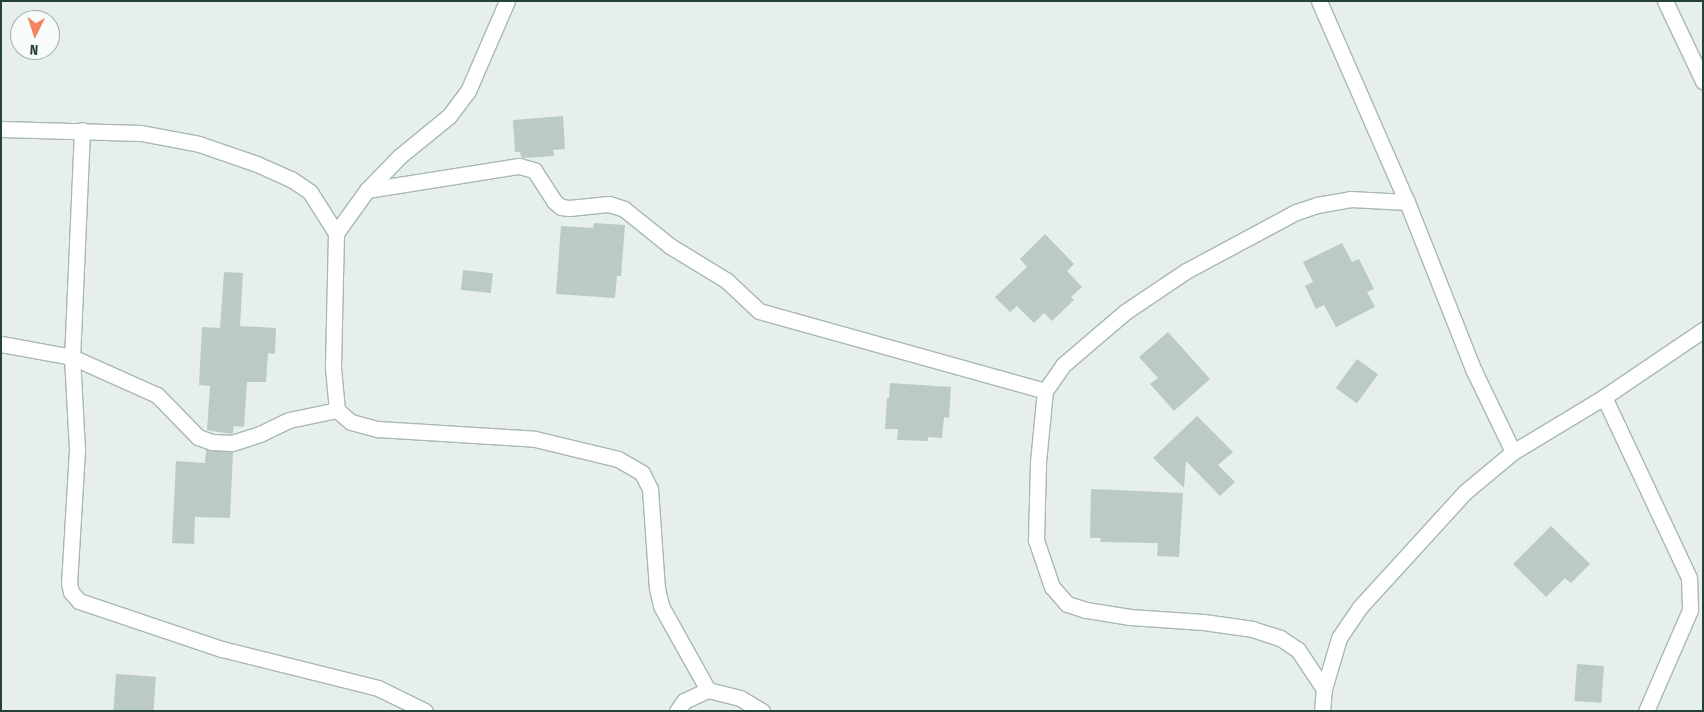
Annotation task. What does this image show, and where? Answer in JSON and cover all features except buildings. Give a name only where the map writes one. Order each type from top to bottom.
[{"type":"street","points":[[336,233],[367,190],[400,156],[449,116],[468,91],[507,1]]},
{"type":"street","points":[[1319,1],[1407,202],[1474,371],[1513,452]]},
{"type":"street","points":[[1665,1],[1703,81]]},
{"type":"street","points":[[1,129],[141,132],[199,144],[257,164],[291,180],[310,192],[336,233],[333,368],[337,410],[352,422],[378,429],[536,439],[618,459],[642,473],[650,489],[660,606],[708,690]]},
{"type":"street","points":[[82,130],[72,357],[77,450],[69,583],[71,592],[79,601],[222,648],[378,688],[425,711]]},
{"type":"street","points":[[367,190],[519,166],[534,170],[554,201],[561,207],[609,204],[624,209],[670,246],[726,280],[759,311],[1045,391]]},
{"type":"street","points":[[1324,689],[1298,650],[1280,638],[1253,629],[1203,622],[1130,617],[1086,610],[1067,604],[1052,587],[1036,540],[1038,462],[1045,391],[1063,365],[1125,312],[1186,272],[1296,212],[1316,205],[1350,199],[1407,202]]},
{"type":"street","points":[[1322,711],[1324,689],[1339,638],[1360,607],[1465,492],[1513,452],[1604,397],[1703,330]]},
{"type":"street","points":[[1,344],[72,357],[158,395],[198,437],[212,442],[232,442],[260,434],[289,420],[337,410]]},
{"type":"street","points":[[1604,397],[1689,578],[1690,610],[1646,711]]},
{"type":"street","points":[[677,711],[684,701],[708,690],[740,698],[762,711]]}]
